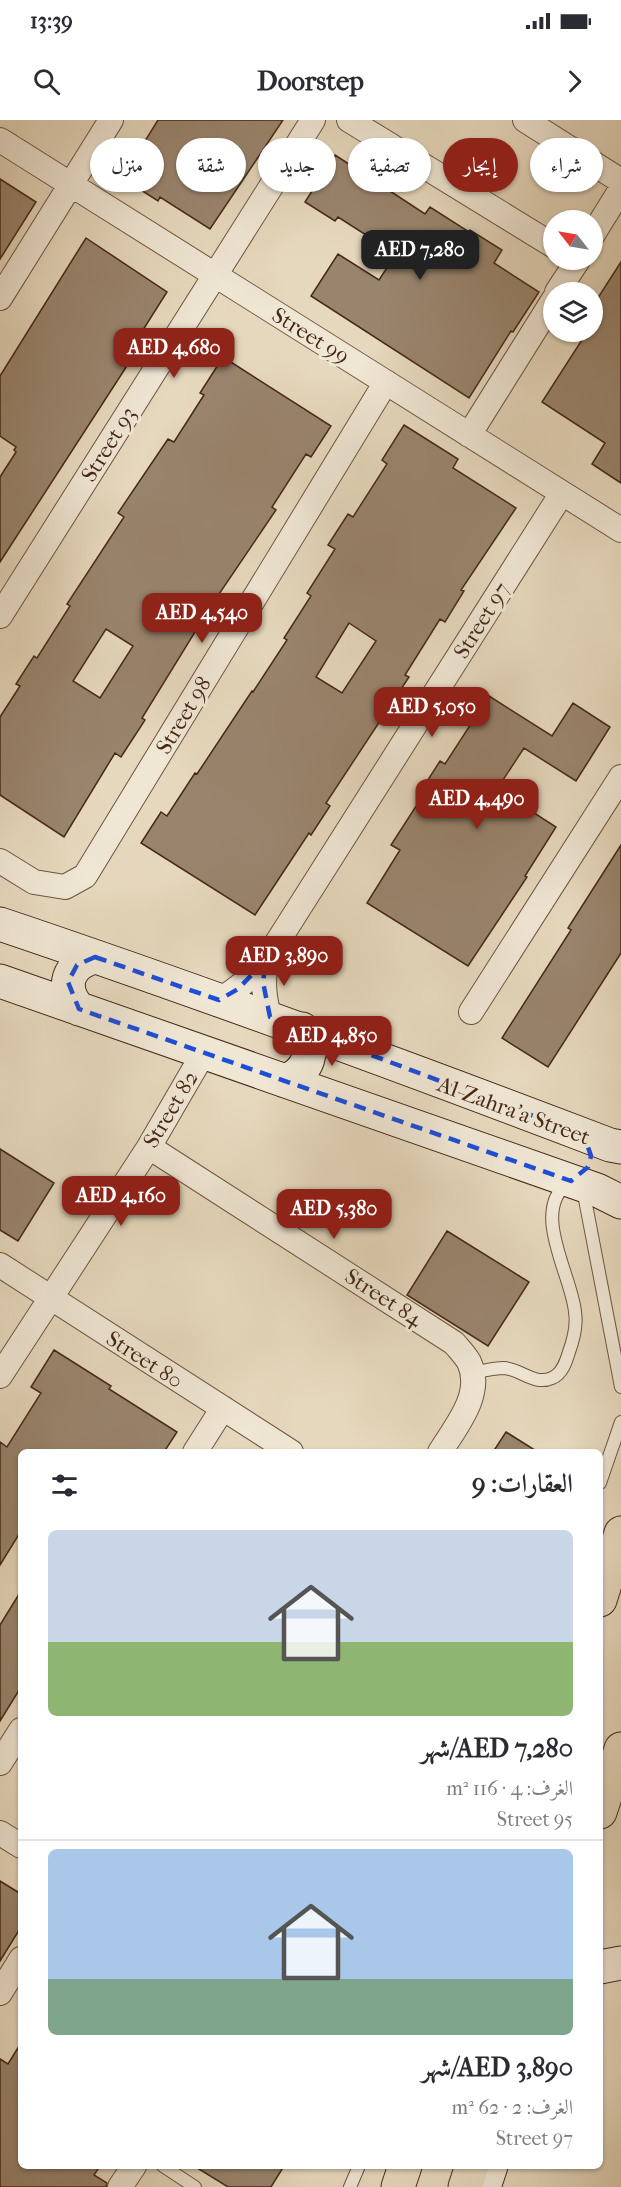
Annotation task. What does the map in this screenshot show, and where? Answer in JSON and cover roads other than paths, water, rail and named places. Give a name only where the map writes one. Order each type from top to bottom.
[{"type":"main road","points":[[603,1590],[621,1533]]},
{"type":"main road","points":[[603,1808],[616,1793],[621,1749]]},
{"type":"main road","points":[[398,2187],[404,2169]]},
{"type":"main road","points":[[465,2187],[471,2169]]},
{"type":"street","points":[[0,298],[111,120]]},
{"type":"street","name":"Street 93","points":[[0,616],[313,120]]},
{"type":"street","points":[[349,120],[543,239]]},
{"type":"street","points":[[525,120],[621,181]]},
{"type":"street","name":"Street 99","points":[[0,140],[621,530]]},
{"type":"street","points":[[603,218],[621,189]]},
{"type":"street","points":[[469,435],[543,317]]},
{"type":"street","name":"Street 98","points":[[0,861],[34,882],[65,887],[85,876],[386,382]]},
{"type":"street","name":"Street 97","points":[[219,1000],[251,978],[266,960],[562,493]]},
{"type":"street","points":[[471,1012],[621,777]]},
{"type":"street","points":[[6,983],[20,980],[33,964],[33,943],[14,929]]},
{"type":"street","name":"Al-Zahra'a Street","points":[[14,929],[270,1017],[435,1081],[584,1136],[621,1147]]},
{"type":"street","points":[[79,1009],[72,1001],[68,982],[77,965],[85,959],[94,957]]},
{"type":"street","name":"Street 97","points":[[266,960],[263,982],[264,1000],[270,1017]]},
{"type":"street","name":"Al-Zahra'a Street","points":[[6,983],[577,1183],[621,1202]]},
{"type":"street","points":[[285,1081],[293,1078],[307,1065],[310,1046],[302,1029]]},
{"type":"street","name":"Street 82","points":[[0,1376],[149,1147],[203,1053]]},
{"type":"street","points":[[577,1183],[588,1167],[591,1156],[590,1145],[584,1136]]},
{"type":"street","name":"Street 84","points":[[149,1147],[454,1343],[468,1360],[472,1373]]},
{"type":"street","name":"Street 80","points":[[0,1265],[286,1449]]},
{"type":"street","points":[[442,1449],[466,1409],[473,1392],[472,1373]]},
{"type":"street","points":[[197,1449],[223,1408]]},
{"type":"street","points":[[0,1763],[18,1735]]},
{"type":"street","points":[[0,1833],[18,1844]]},
{"type":"street","points":[[603,1966],[621,1963]]},
{"type":"street","points":[[0,1993],[18,1964]]},
{"type":"street","points":[[120,2187],[132,2169]]},
{"type":"street","points":[[484,2187],[490,2169]]},
{"type":"lane","points":[[472,1373],[505,1368],[543,1381],[553,1378],[567,1361],[576,1312],[556,1246],[553,1223],[554,1203],[560,1189],[577,1183],[621,1387]]},
{"type":"lane","points":[[603,1474],[621,1422]]},
{"type":"lane","points":[[168,2169],[195,2187]]},
{"type":"lane","points":[[350,2187],[358,2169]]}]
